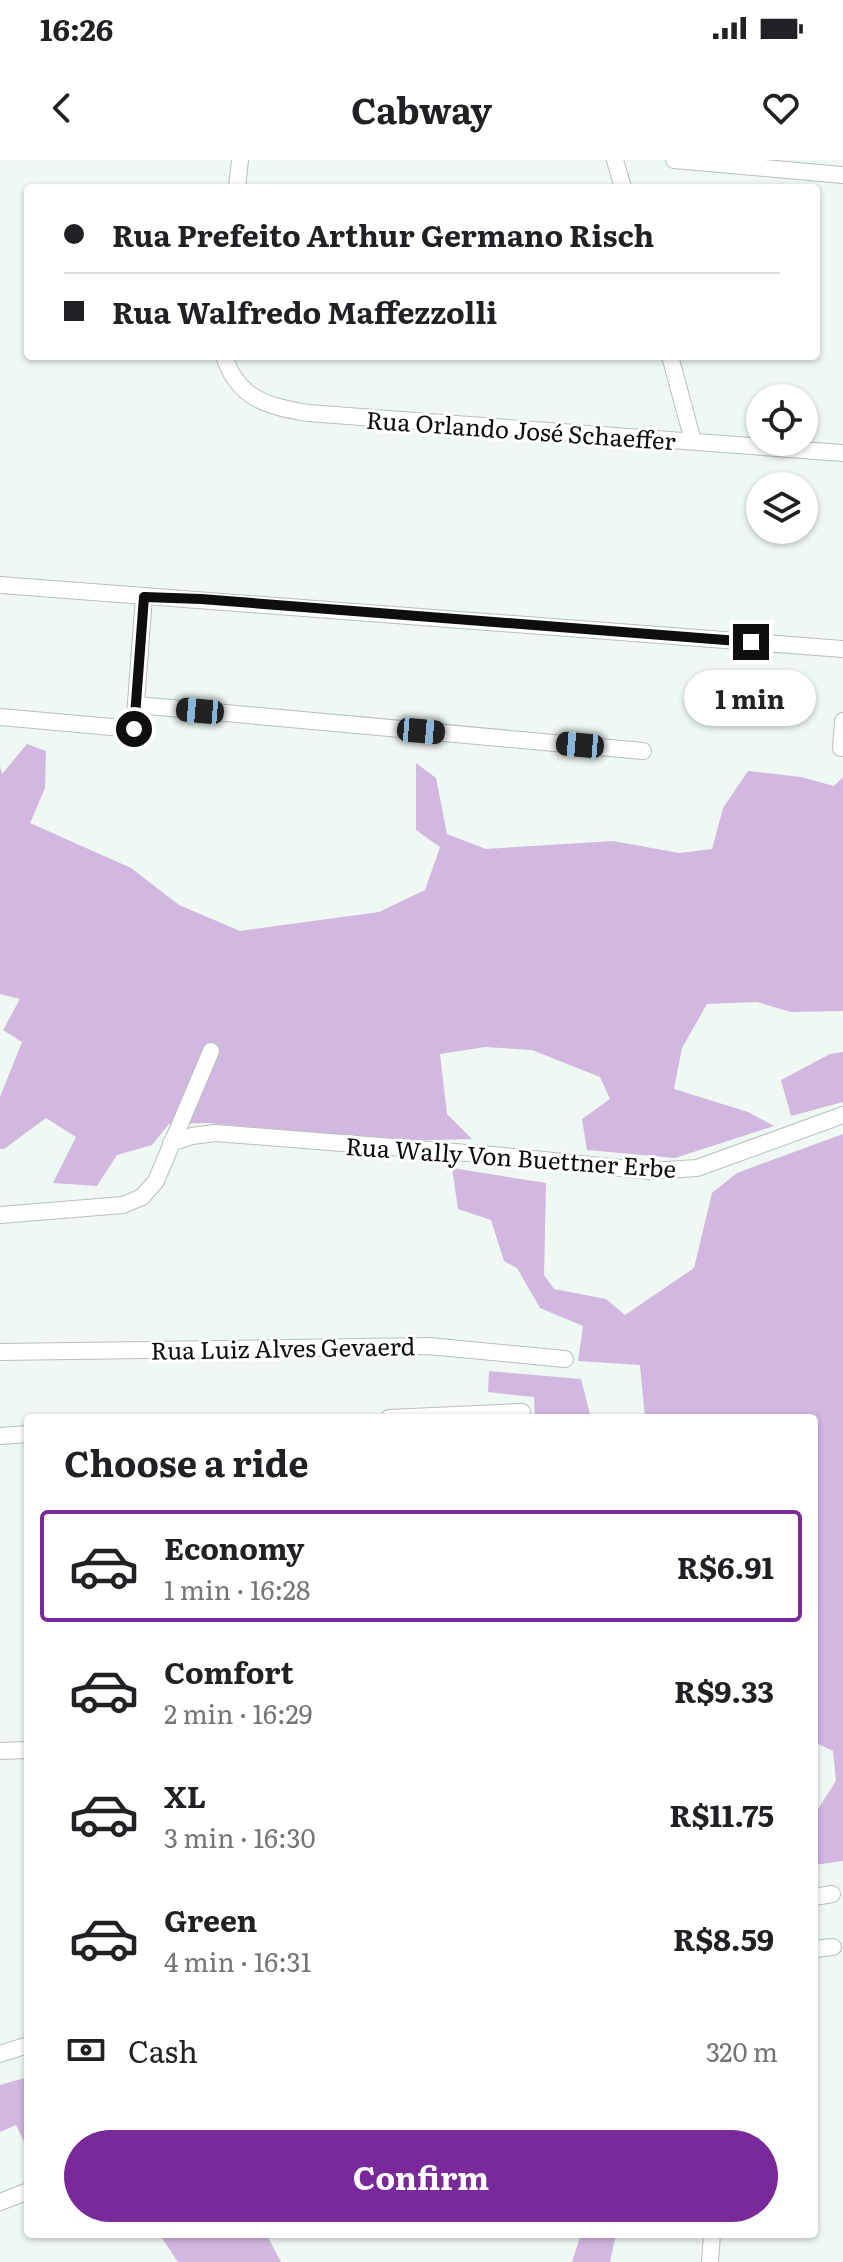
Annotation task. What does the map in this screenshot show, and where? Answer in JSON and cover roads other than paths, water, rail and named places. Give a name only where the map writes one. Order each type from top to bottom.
[{"type":"street","points":[[237,184],[240,160]]},
{"type":"street","points":[[615,160],[622,184]]},
{"type":"street","points":[[674,160],[843,175]]},
{"type":"street","name":"Rua Orlando José Schaeffer","points":[[226,360],[237,383],[253,398],[277,408],[308,413],[843,453]]},
{"type":"street","points":[[671,360],[693,441]]},
{"type":"street","points":[[0,585],[843,649]]},
{"type":"street","points":[[0,717],[134,729],[144,597]]},
{"type":"street","points":[[137,705],[643,751]]},
{"type":"street","points":[[841,748],[843,721]]},
{"type":"street","points":[[0,1215],[123,1205],[142,1197],[156,1181],[211,1051]]},
{"type":"street","name":"Rua Wally Von Buettner Erbe","points":[[171,1143],[215,1133],[676,1171],[697,1168],[843,1115]]},
{"type":"street","name":"Rua Luiz Alves Gevaerd","points":[[0,1352],[429,1346],[565,1359]]},
{"type":"street","points":[[478,1414],[522,1412]]},
{"type":"street","points":[[0,1436],[24,1434]]},
{"type":"street","points":[[0,1751],[24,1750]]},
{"type":"street","points":[[818,1896],[832,1894]]},
{"type":"street","points":[[818,1949],[833,1947]]},
{"type":"street","points":[[0,2054],[24,2046]]},
{"type":"street","points":[[0,2202],[24,2193]]},
{"type":"street","points":[[710,2262],[712,2238]]}]
